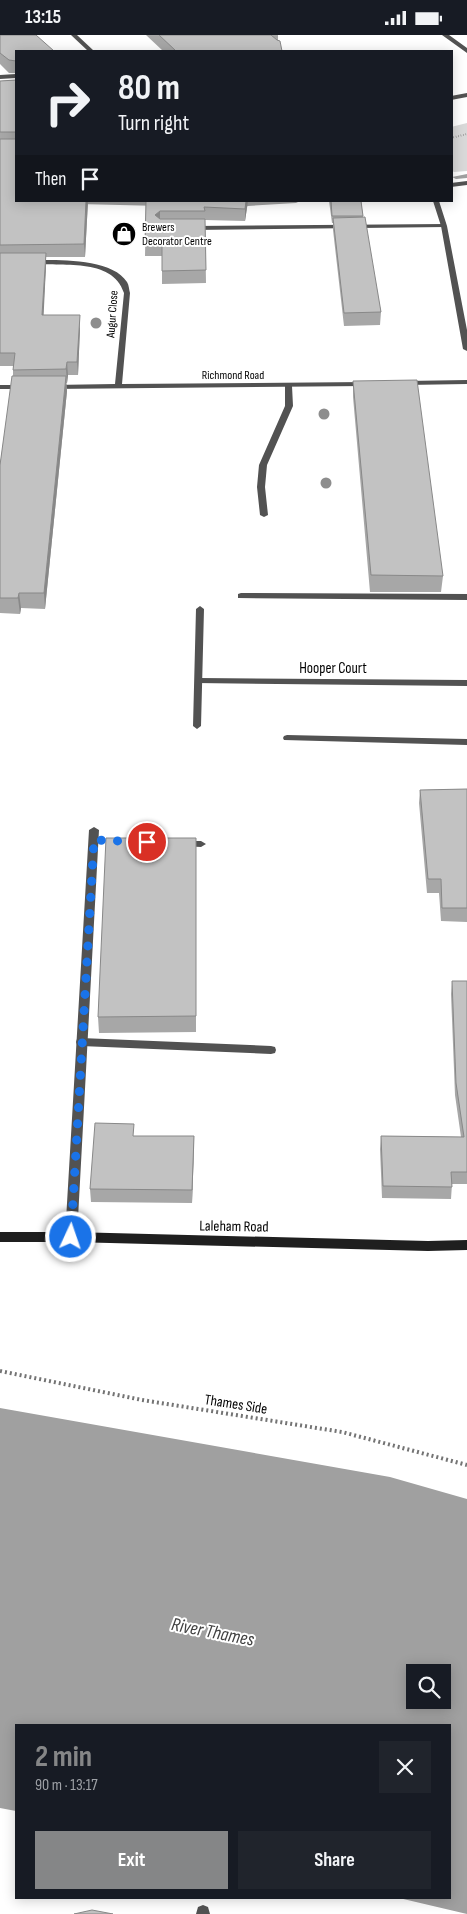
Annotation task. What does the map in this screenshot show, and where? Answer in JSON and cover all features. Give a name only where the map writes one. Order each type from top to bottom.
[{"type":"main road","name":"Laleham Road","points":[[0,1237],[428,1246],[467,1245]]},
{"type":"street","points":[[74,35],[90,50]]},
{"type":"street","points":[[445,35],[467,51]]},
{"type":"street","points":[[0,77],[15,76]]},
{"type":"street","points":[[453,98],[467,95]]},
{"type":"street","points":[[453,185],[467,183]]},
{"type":"street","points":[[436,202],[444,227],[467,349]]},
{"type":"street","points":[[179,228],[444,227]]},
{"type":"street","name":"Augur Close","points":[[28,262],[92,265],[113,274],[125,284],[127,293],[118,387]]},
{"type":"street","points":[[397,383],[467,382]]},
{"type":"street","name":"Richmond Road","points":[[49,387],[378,384]]},
{"type":"street","points":[[264,515],[261,487],[263,465],[289,406],[288,386]]},
{"type":"street","points":[[0,387],[30,387]]},
{"type":"street","points":[[242,596],[467,597]]},
{"type":"street","points":[[197,726],[200,609]]},
{"type":"street","name":"Hooper Court","points":[[199,681],[467,683]]},
{"type":"street","points":[[287,738],[467,742]]},
{"type":"street","points":[[71,1237],[81,1042],[97,837]]},
{"type":"street","points":[[172,843],[201,845]]},
{"type":"street","points":[[81,1042],[271,1051]]},
{"type":"path","points":[[453,138],[467,134]]},
{"type":"path","name":"Thames Side","points":[[0,1371],[142,1400],[342,1432],[467,1465]]},
{"type":"shaded area","points":[[467,123],[467,171],[453,171],[453,126]]},
{"type":"water","name":"River Thames","points":[[0,1408],[390,1477],[467,1499],[467,1914],[403,1899],[451,1899],[451,1724],[15,1724],[15,1811],[0,1808]]},
{"type":"building","points":[[0,35],[36,35],[53,50],[15,50],[15,61],[9,60],[0,53]]},
{"type":"building","points":[[159,35],[271,35],[280,41],[282,50],[175,50]]},
{"type":"building","points":[[15,80],[15,132],[0,132],[0,81]]},
{"type":"building","points":[[0,139],[15,139],[15,202],[86,202],[84,244],[0,245]]},
{"type":"building","points":[[146,202],[246,202],[245,209],[204,207],[205,211],[160,211],[155,215],[160,219],[205,219],[206,270],[162,271],[162,244],[145,244]]},
{"type":"building","points":[[331,202],[361,202],[363,216],[332,216]]},
{"type":"building","points":[[365,217],[381,312],[344,313],[333,218]]},
{"type":"building","points":[[0,253],[46,253],[42,315],[80,315],[77,362],[67,362],[66,369],[13,370],[15,353],[0,353]]},
{"type":"building","points":[[12,376],[66,376],[44,593],[19,593],[18,598],[0,598],[0,465]]},
{"type":"building","points":[[417,380],[443,576],[371,575],[353,381]]},
{"type":"building","points":[[467,789],[467,908],[442,908],[441,879],[428,879],[420,790]]},
{"type":"building","points":[[106,838],[196,838],[196,1016],[98,1017]]},
{"type":"building","points":[[452,981],[467,981],[467,1172],[451,1172],[452,1187],[383,1186],[381,1136],[464,1137],[456,1083]]},
{"type":"building","points":[[95,1123],[134,1124],[133,1136],[194,1136],[192,1190],[90,1189]]},
{"type":"building","points":[[92,1910],[113,1914],[74,1914]]},
{"type":"waterway","points":[[456,177],[467,176]]},
{"type":"waterway","points":[[79,202],[161,204]]},
{"type":"waterway","points":[[231,205],[280,202]]},
{"type":"place","name":"Brewers Decorator Centre","points":[[124,234]]},
{"type":"route","points":[[71,1237],[94,840],[147,842]]}]
